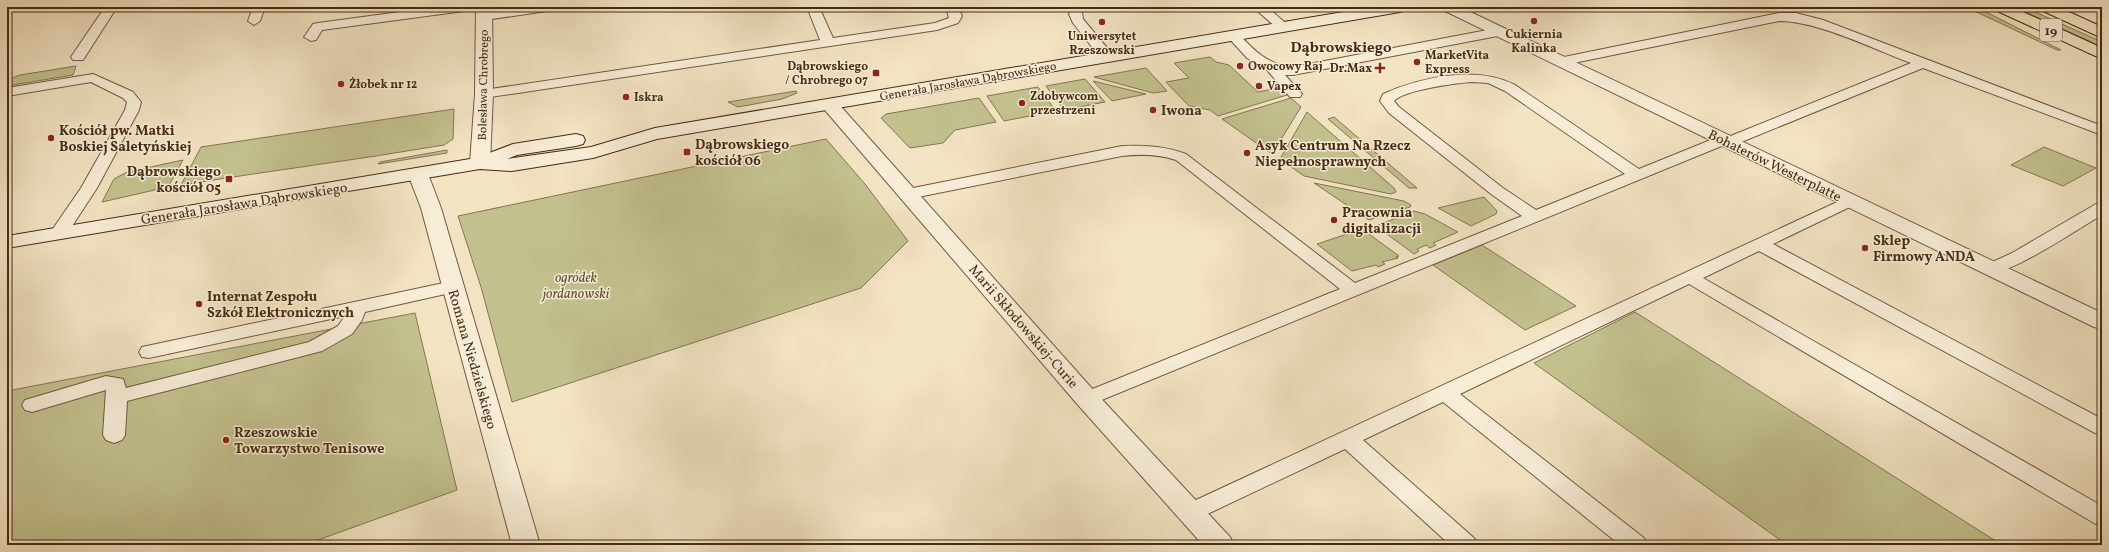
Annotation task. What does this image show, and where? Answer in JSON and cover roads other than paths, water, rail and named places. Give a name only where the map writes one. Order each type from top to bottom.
[{"type":"main road","name":"19","points":[[2000,7],[2102,54]]},
{"type":"main road","name":"19","points":[[2046,7],[2102,33]]},
{"type":"street","name":"Generała Jarosława Dąbrowskiego","points":[[7,242],[480,163],[512,166],[594,152],[655,134],[1108,58],[1232,35],[1400,7]]},
{"type":"street","name":"Bohaterów Westerplatte","points":[[1448,7],[1559,62],[2102,322]]},
{"type":"street","name":"Bolesława Chrobrego","points":[[480,163],[484,94],[484,12]]},
{"type":"street","name":"Marii Skłodowskiej-Curie","points":[[830,105],[1087,399],[1220,545]]},
{"type":"street","name":"Romana Niedzielskiego","points":[[418,174],[431,208],[526,545]]},
{"type":"lane","points":[[78,56],[111,7]]},
{"type":"lane","points":[[254,21],[259,7]]},
{"type":"lane","points":[[311,37],[318,27],[464,7]]},
{"type":"lane","points":[[484,12],[547,7]]},
{"type":"lane","points":[[813,7],[828,42]]},
{"type":"lane","points":[[484,94],[946,23],[954,20],[956,16],[952,7]]},
{"type":"lane","points":[[1080,7],[1077,9],[1075,14],[1076,20],[1108,58]]},
{"type":"lane","points":[[1259,7],[1284,27]]},
{"type":"lane","points":[[1559,62],[1786,16],[1806,19],[2102,131]]},
{"type":"lane","points":[[1273,69],[1282,71],[1305,69],[1498,32]]},
{"type":"lane","points":[[1232,35],[1251,54],[1273,69],[1295,94]]},
{"type":"lane","points":[[1087,399],[1636,174],[1726,141],[1923,63]]},
{"type":"lane","points":[[7,92],[93,78],[128,95],[134,102],[132,110],[101,168],[75,211],[59,233]]},
{"type":"lane","points":[[1534,216],[1497,191],[1394,110],[1388,101],[1388,97],[1403,91],[1466,78],[1493,80],[1510,88],[1636,174]]},
{"type":"lane","points":[[908,194],[1122,151],[1152,150],[1168,152],[1181,157],[1353,290]]},
{"type":"lane","points":[[1190,512],[1348,439],[1850,201]]},
{"type":"lane","points":[[1992,269],[2018,257],[2102,208]]},
{"type":"lane","points":[[1759,244],[2102,428]]},
{"type":"lane","points":[[1689,277],[2102,517]]},
{"type":"lane","points":[[149,352],[453,287]]},
{"type":"lane","points":[[117,397],[315,347],[345,330],[353,320],[357,308]]},
{"type":"lane","points":[[32,405],[106,383],[116,384],[117,397],[114,435]]},
{"type":"lane","points":[[1445,393],[1636,545]]},
{"type":"lane","points":[[1348,439],[1466,545]]},
{"type":"place","name":"Cukiernia Kalinka","points":[[1534,21]]},
{"type":"place","name":"Uniwersytet Rzeszowski","points":[[1102,22]]},
{"type":"place","name":"MarketVita Express","points":[[1417,62]]},
{"type":"place","name":"Owocowy Raj","points":[[1240,66]]},
{"type":"place","name":"Dr.Max","points":[[1380,68]]},
{"type":"place","name":"Dąbrowskiego / Chrobrego 07","points":[[876,73]]},
{"type":"place","name":"Żłobek nr 12","points":[[341,84]]},
{"type":"place","name":"Vapex","points":[[1259,86]]},
{"type":"place","name":"Iskra","points":[[626,97]]},
{"type":"place","name":"Zdobywcom przestrzeni","points":[[1022,103]]},
{"type":"place","name":"Iwona","points":[[1153,110]]},
{"type":"place","name":"Kościół pw. Matki Boskiej Saletyńskiej","points":[[51,138]]},
{"type":"place","name":"Dąbrowskiego kościół 06","points":[[687,152]]},
{"type":"place","name":"Asyk Centrum Na Rzecz Niepełnosprawnych","points":[[1247,153]]},
{"type":"place","name":"Dąbrowskiego kościół 05","points":[[229,179]]},
{"type":"place","name":"Pracownia digitalizacji","points":[[1334,220]]},
{"type":"place","name":"Sklep Firmowy ANDA","points":[[1865,248]]},
{"type":"place","name":"Internat Zespołu Szkół Elektronicznych","points":[[199,304]]},
{"type":"place","name":"Rzeszowskie Towarzystwo Tenisowe","points":[[226,440]]},
{"type":"district","name":"Dąbrowskiego","points":[[1341,47]]},
{"type":"park label","name":"ogródek jordanowski","points":[[576,286]]}]
